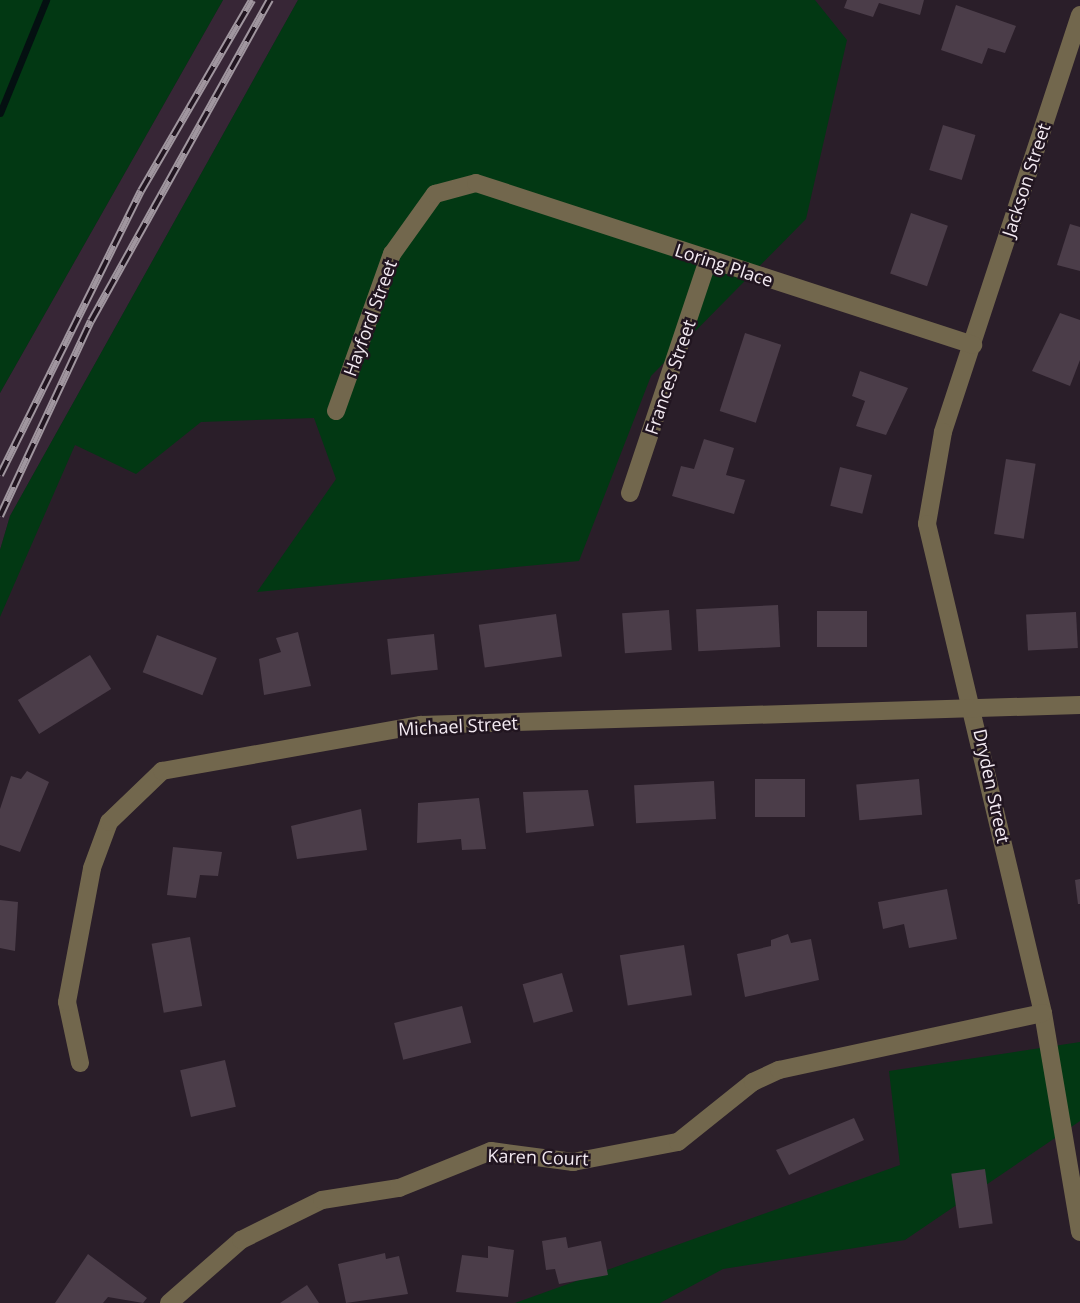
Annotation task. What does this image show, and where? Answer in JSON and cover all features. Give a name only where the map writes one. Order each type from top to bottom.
[{"type":"street","name":"Jackson Street","points":[[972,345],[1080,15]]},
{"type":"street","name":"Loring Place","points":[[476,183],[972,345]]},
{"type":"street","name":"Hayford Street","points":[[336,411],[392,254],[435,194],[476,183]]},
{"type":"street","name":"Frances Street","points":[[630,493],[708,260]]},
{"type":"street","name":"Dryden Street","points":[[972,345],[943,432],[927,524],[976,710],[1043,1013],[1080,1232]]},
{"type":"street","name":"Michael Street","points":[[80,1063],[67,1002],[92,868],[109,822],[162,771],[421,725],[1080,705]]},
{"type":"street","name":"Karen Court","points":[[169,1303],[241,1240],[322,1200],[399,1188],[491,1151],[573,1162],[678,1142],[753,1082],[779,1070],[1043,1013]]},
{"type":"shaded area","points":[[223,0],[298,0],[10,516],[0,550],[0,393]]},
{"type":"green space","points":[[0,0],[223,0],[0,393]]},
{"type":"green space","points":[[298,0],[815,0],[847,40],[806,219],[651,376],[579,561],[257,592],[336,479],[314,418],[201,422],[136,474],[75,445],[0,617],[0,550],[10,516]]},
{"type":"green space","points":[[1080,1042],[1080,1121],[905,1240],[723,1269],[660,1303],[515,1303],[900,1165],[889,1071]]},
{"type":"building","points":[[847,0],[924,0],[920,15],[879,3],[873,17],[844,8]]},
{"type":"building","points":[[956,5],[1016,26],[1005,53],[988,48],[982,64],[941,50]]},
{"type":"building","points":[[943,125],[976,135],[962,180],[929,170]]},
{"type":"building","points":[[911,213],[948,226],[927,286],[890,274]]},
{"type":"building","points":[[1070,224],[1080,227],[1080,271],[1057,265]]},
{"type":"building","points":[[1060,313],[1080,320],[1080,360],[1070,386],[1032,371]]},
{"type":"building","points":[[745,333],[781,345],[756,423],[720,411]]},
{"type":"building","points":[[860,371],[908,388],[886,435],[856,426],[865,401],[852,396]]},
{"type":"building","points":[[704,439],[734,448],[726,475],[745,480],[734,514],[672,496],[681,466],[694,469]]},
{"type":"building","points":[[1006,459],[1036,464],[1024,539],[994,534]]},
{"type":"building","points":[[840,467],[872,475],[862,514],[830,506]]},
{"type":"building","points":[[778,605],[780,647],[698,651],[696,609]]},
{"type":"building","points":[[669,610],[672,650],[625,653],[622,613]]},
{"type":"building","points":[[817,611],[867,611],[867,647],[817,647]]},
{"type":"building","points":[[1076,612],[1078,648],[1028,651],[1026,615]]},
{"type":"building","points":[[556,614],[562,657],[485,667],[479,625]]},
{"type":"building","points":[[298,632],[311,686],[264,695],[259,659],[281,652],[276,638]]},
{"type":"building","points":[[434,634],[438,670],[391,675],[387,639]]},
{"type":"building","points":[[157,635],[217,658],[202,695],[143,672]]},
{"type":"building","points":[[90,655],[111,689],[39,734],[18,700]]},
{"type":"building","points":[[27,771],[49,782],[20,852],[0,845],[0,809],[11,776],[21,779]]},
{"type":"building","points":[[755,779],[805,779],[805,817],[755,817]]},
{"type":"building","points":[[919,779],[922,815],[859,820],[856,784]]},
{"type":"building","points":[[714,781],[716,819],[636,823],[634,785]]},
{"type":"building","points":[[588,790],[594,826],[526,833],[523,792]]},
{"type":"building","points":[[479,798],[486,849],[462,850],[461,839],[417,843],[418,803]]},
{"type":"building","points":[[361,809],[367,850],[297,859],[291,826]]},
{"type":"building","points":[[173,847],[222,852],[218,876],[200,875],[196,898],[167,895]]},
{"type":"building","points":[[1080,879],[1080,904],[1078,904],[1075,880]]},
{"type":"building","points":[[947,889],[957,939],[909,948],[904,924],[883,929],[878,902]]},
{"type":"building","points":[[0,900],[18,902],[15,951],[0,948]]},
{"type":"building","points":[[788,934],[791,943],[811,939],[819,980],[745,997],[737,954],[771,946],[771,940]]},
{"type":"building","points":[[190,937],[202,1006],[164,1013],[152,944]]},
{"type":"building","points":[[684,945],[692,995],[628,1006],[620,955]]},
{"type":"building","points":[[562,973],[573,1011],[534,1023],[523,984]]},
{"type":"building","points":[[462,1006],[471,1043],[403,1060],[394,1023]]},
{"type":"building","points":[[225,1060],[236,1107],[191,1117],[180,1070]]},
{"type":"building","points":[[854,1118],[864,1140],[789,1175],[776,1150]]},
{"type":"building","points":[[985,1169],[993,1223],[959,1228],[951,1174]]},
{"type":"building","points":[[566,1237],[568,1248],[601,1241],[608,1275],[559,1284],[555,1269],[546,1270],[542,1241]]},
{"type":"building","points":[[488,1246],[514,1250],[508,1297],[456,1292],[462,1255],[488,1258]]},
{"type":"building","points":[[385,1253],[386,1259],[399,1256],[408,1294],[346,1303],[338,1264]]},
{"type":"building","points":[[88,1254],[147,1298],[143,1303],[108,1297],[103,1303],[55,1303]]},
{"type":"building","points":[[307,1285],[319,1303],[280,1303]]},
{"type":"waterway","points":[[0,113],[46,0]]},
{"type":"railway","points":[[0,475],[141,191],[252,0]]},
{"type":"railway","points":[[0,516],[91,321],[270,0]]}]
